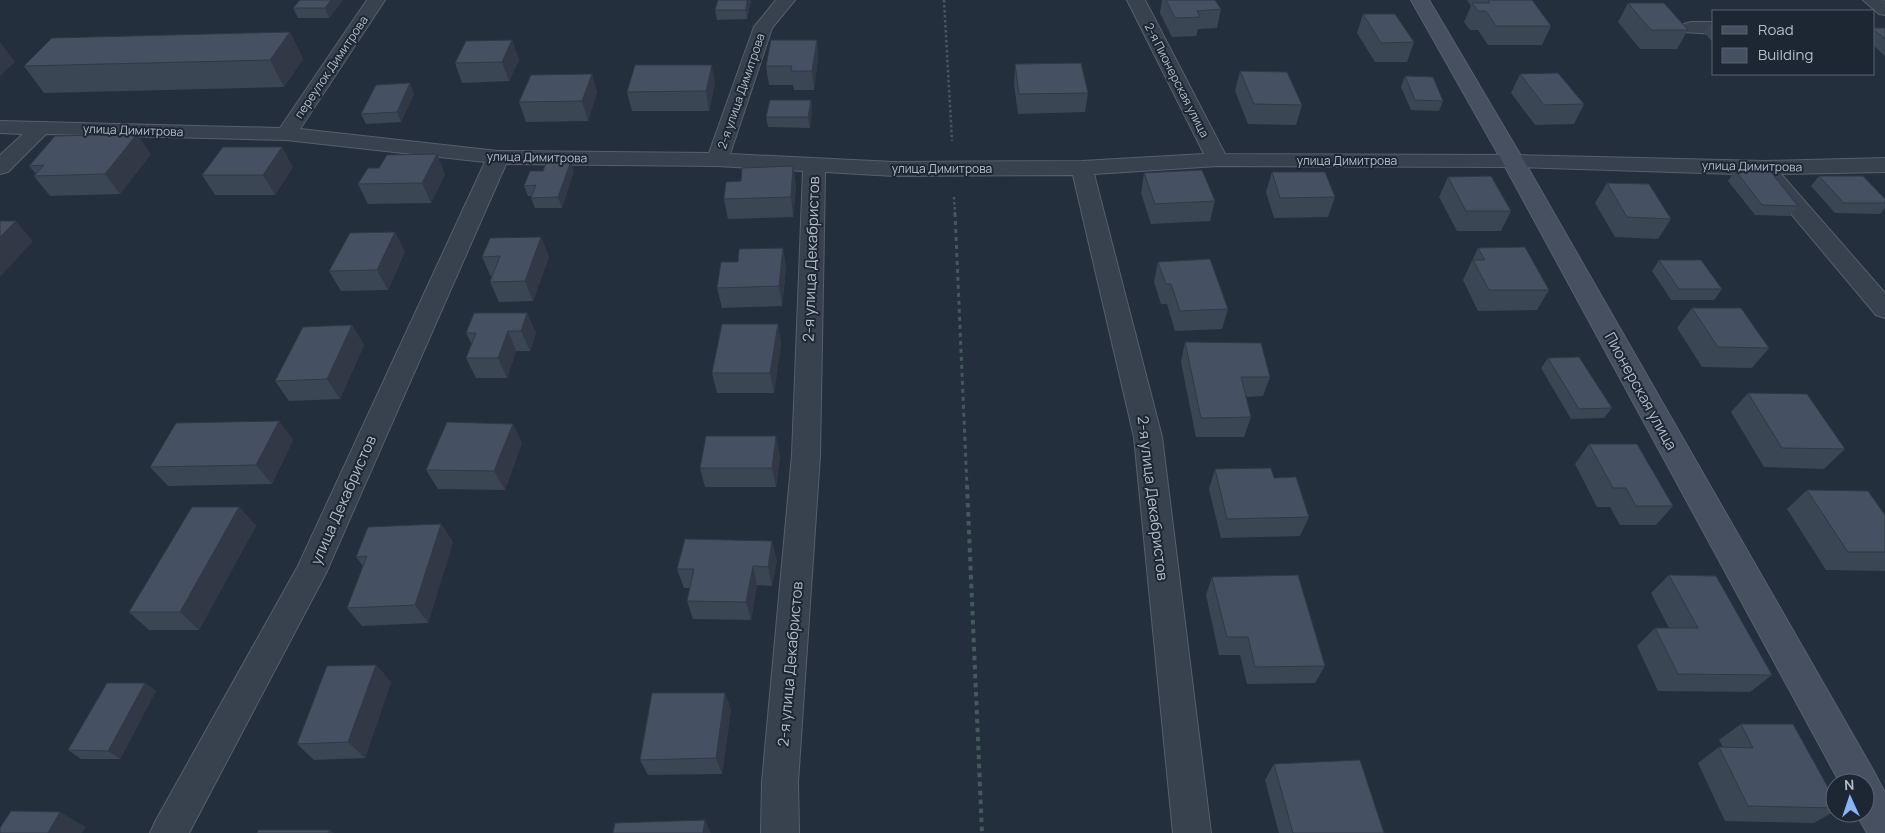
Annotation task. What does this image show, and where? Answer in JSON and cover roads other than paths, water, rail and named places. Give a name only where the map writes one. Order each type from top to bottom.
[{"type":"street","name":"переулок Димитрова","points":[[286,134],[376,0]]},
{"type":"street","name":"2-я улица Димитрова","points":[[717,160],[763,27],[786,0]]},
{"type":"street","name":"2-я Пионерская улица","points":[[1136,0],[1218,160]]},
{"type":"street","name":"Пионерская улица","points":[[1420,0],[1513,161],[1854,773]]},
{"type":"street","points":[[1872,0],[1885,10]]},
{"type":"street","points":[[1691,28],[1712,28]]},
{"type":"street","name":"улица Димитрова","points":[[0,127],[286,134],[498,157],[717,160],[894,169],[1082,168],[1218,160],[1513,161],[1765,168],[1885,165]]},
{"type":"street","points":[[0,167],[42,127]]},
{"type":"street","name":"улица Декабристов","points":[[168,833],[310,573],[498,157]]},
{"type":"street","name":"2-я улица Декабристов","points":[[780,833],[780,782],[806,455],[814,164]]},
{"type":"street","name":"2-я улица Декабристов","points":[[1082,168],[1148,437],[1192,833]]},
{"type":"street","points":[[1765,168],[1885,309]]},
{"type":"street","points":[[1875,811],[1885,829]]}]
